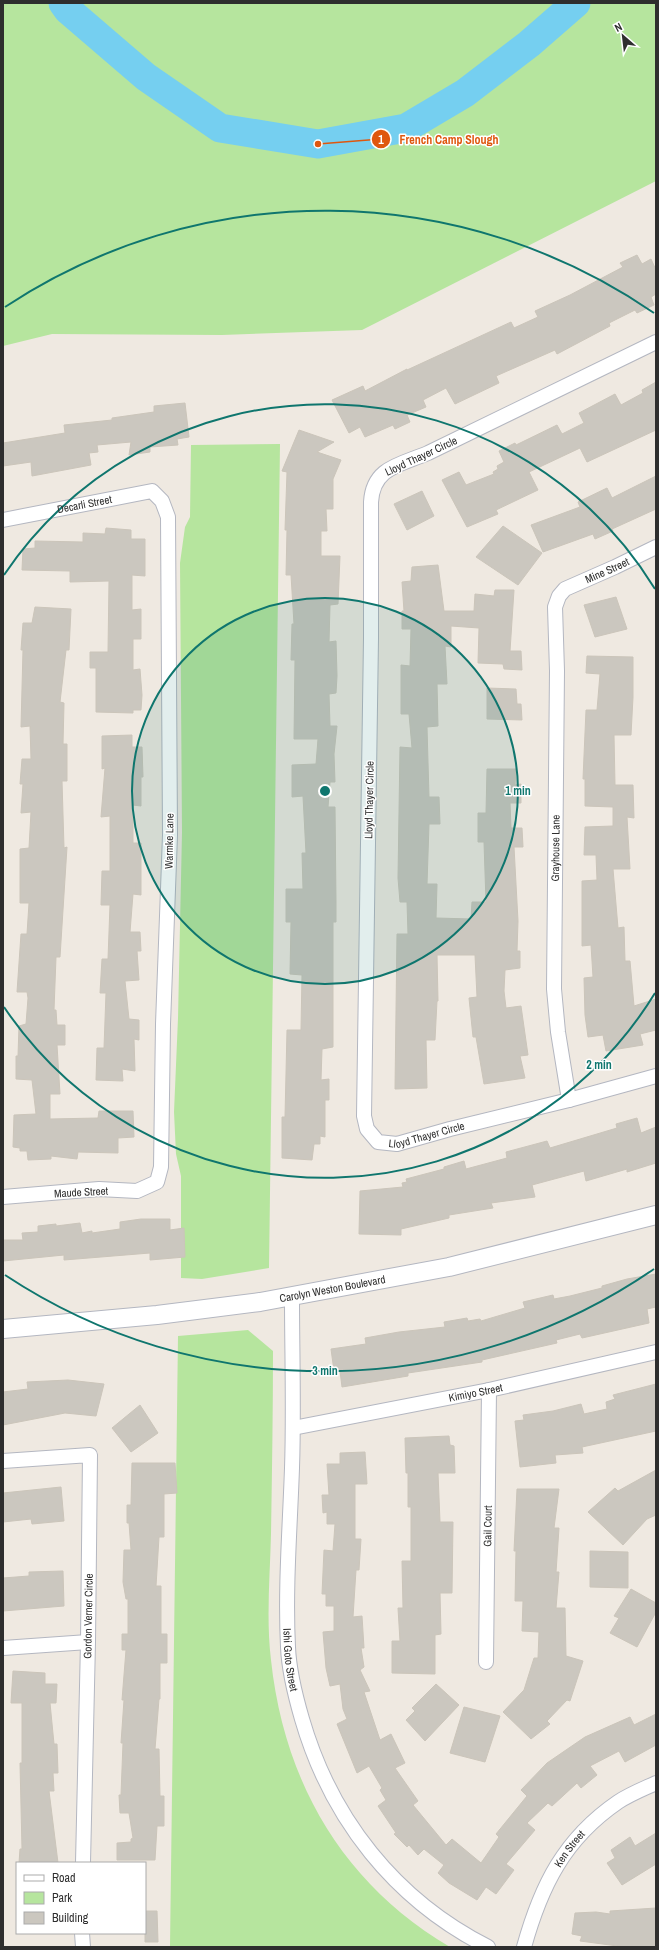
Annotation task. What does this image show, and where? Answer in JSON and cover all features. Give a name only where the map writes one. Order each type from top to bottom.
[{"type":"street","name":"Lloyd Thayer Circle","points":[[656,342],[428,454],[391,468],[381,474],[376,480],[372,493],[364,1116],[367,1129],[378,1142],[397,1144],[656,1076]]},
{"type":"street","name":"Decarli Street","points":[[3,520],[152,491],[162,501]]},
{"type":"street","name":"Warmke Lane","points":[[157,1182],[161,1166],[163,1032],[170,835],[168,516],[162,501]]},
{"type":"street","name":"Mine Street","points":[[559,596],[565,589],[656,547]]},
{"type":"street","name":"Grayhouse Lane","points":[[559,596],[555,607],[557,671],[554,989],[558,1032],[569,1100]]},
{"type":"street","name":"Maude Street","points":[[3,1197],[99,1189],[136,1191],[157,1182]]},
{"type":"street","name":"Carolyn Weston Boulevard","points":[[3,1329],[157,1315],[260,1302],[449,1267],[656,1216]]},
{"type":"street","name":"Ishi Goto Street","points":[[292,1296],[293,1428],[288,1648],[292,1686],[308,1740],[329,1791],[359,1839],[377,1861],[414,1898],[437,1916],[468,1937],[488,1947]]},
{"type":"street","name":"Kimiyo Street","points":[[293,1428],[489,1390],[656,1352]]},
{"type":"street","name":"Gail Court","points":[[486,1662],[489,1390]]},
{"type":"street","name":"Gordon Verner Circle","points":[[3,1461],[90,1455],[88,1642],[83,1862]]},
{"type":"street","points":[[3,1648],[88,1642]]},
{"type":"street","name":"Ken Street","points":[[524,1947],[529,1927],[544,1890],[564,1852],[593,1822],[618,1802],[656,1783]]},
{"type":"street","points":[[82,1934],[83,1947]]},
{"type":"green space","points":[[3,3],[656,3],[656,181],[362,330],[222,335],[52,334],[3,346]]},
{"type":"green space","points":[[280,444],[269,1268],[202,1279],[181,1278],[181,1176],[176,1154],[174,1112],[178,1018],[182,832],[180,563],[185,527],[190,517],[191,445]]},
{"type":"green space","points":[[248,1330],[273,1351],[269,1629],[271,1660],[278,1705],[289,1747],[305,1788],[325,1826],[350,1861],[379,1893],[412,1922],[450,1947],[170,1947],[178,1336]]},
{"type":"building","points":[[637,255],[642,264],[651,259],[656,270],[656,294],[651,297],[654,305],[637,313],[635,310],[609,323],[610,326],[557,354],[555,350],[496,376],[499,383],[455,404],[446,388],[423,400],[426,407],[407,415],[410,422],[395,429],[393,425],[365,437],[360,427],[349,433],[332,400],[363,386],[365,391],[407,369],[511,322],[514,328],[538,317],[535,311],[570,295],[623,267],[620,263]]},
{"type":"building","points":[[656,382],[656,430],[587,462],[580,448],[529,472],[538,490],[496,510],[498,514],[467,527],[442,480],[459,472],[466,485],[494,474],[493,472],[498,469],[497,466],[504,462],[499,451],[515,443],[516,445],[557,425],[562,434],[584,423],[579,413],[615,394],[621,405],[643,393],[642,390]]},
{"type":"building","points":[[185,403],[189,437],[177,439],[178,445],[150,447],[150,452],[129,455],[131,442],[97,445],[98,452],[89,453],[91,465],[32,476],[31,462],[3,466],[3,443],[65,433],[64,425],[112,420],[112,418],[154,412],[154,406]]},
{"type":"building","points":[[299,430],[334,442],[317,452],[341,460],[333,479],[333,509],[326,509],[327,531],[321,531],[321,556],[340,556],[338,604],[330,605],[329,642],[336,641],[337,676],[336,693],[329,694],[330,726],[337,726],[334,754],[335,782],[330,782],[328,807],[335,807],[336,922],[333,922],[333,1047],[322,1049],[321,1080],[329,1079],[329,1100],[325,1100],[325,1137],[320,1136],[320,1144],[314,1144],[312,1160],[282,1158],[282,1117],[285,1117],[287,1030],[301,1030],[302,975],[290,974],[291,922],[286,922],[286,889],[303,889],[302,853],[306,853],[303,796],[292,797],[292,765],[316,764],[318,739],[294,739],[295,660],[291,660],[292,624],[294,624],[291,575],[286,575],[287,530],[285,530],[287,472],[282,471]]},
{"type":"building","points":[[656,476],[656,509],[612,529],[613,531],[595,539],[593,534],[543,552],[531,525],[580,507],[578,502],[607,488],[612,498]]},
{"type":"building","points":[[422,491],[434,516],[407,530],[394,504]]},
{"type":"building","points":[[503,526],[542,553],[518,585],[476,557]]},
{"type":"building","points":[[106,528],[131,530],[131,539],[145,539],[145,576],[132,575],[132,610],[141,609],[141,639],[133,639],[133,670],[140,669],[142,695],[141,710],[133,710],[133,713],[96,712],[96,668],[90,668],[90,652],[108,652],[109,581],[70,582],[70,571],[22,570],[23,549],[35,548],[35,541],[83,542],[83,533],[105,534]]},
{"type":"building","points":[[438,565],[444,611],[474,611],[475,594],[494,596],[495,590],[514,590],[510,651],[521,651],[522,670],[504,669],[503,664],[478,663],[479,628],[451,626],[451,647],[445,646],[447,684],[437,684],[438,726],[427,727],[429,797],[439,797],[440,824],[429,824],[427,884],[437,884],[436,918],[471,919],[472,902],[486,902],[484,842],[478,842],[478,813],[486,813],[487,769],[516,769],[515,785],[521,784],[521,803],[510,803],[511,828],[522,828],[523,847],[514,847],[518,921],[517,951],[520,951],[520,968],[505,970],[504,991],[506,1008],[521,1006],[528,1055],[520,1056],[525,1078],[484,1084],[476,1037],[473,1037],[469,998],[477,997],[475,955],[437,955],[438,1001],[435,1040],[426,1040],[427,1088],[395,1089],[397,934],[408,934],[407,902],[400,902],[398,878],[400,747],[412,748],[409,714],[401,714],[401,665],[410,666],[411,629],[402,629],[402,611],[404,611],[402,582],[411,581],[412,567]]},
{"type":"building","points":[[616,597],[627,629],[595,637],[584,605]]},
{"type":"building","points":[[35,607],[71,609],[69,650],[66,650],[60,702],[64,703],[63,744],[67,744],[67,781],[62,781],[64,848],[67,847],[60,957],[56,957],[54,1010],[56,1010],[57,1025],[65,1025],[65,1045],[57,1045],[60,1094],[50,1094],[50,1119],[98,1118],[99,1111],[133,1111],[134,1137],[118,1138],[118,1153],[78,1152],[77,1159],[51,1156],[51,1159],[28,1160],[27,1151],[20,1151],[20,1148],[13,1147],[14,1115],[36,1114],[32,1080],[16,1079],[16,1056],[18,1056],[19,1026],[26,1024],[28,998],[27,992],[17,992],[21,934],[27,934],[29,903],[20,903],[20,849],[29,848],[31,812],[21,813],[23,784],[20,784],[22,759],[31,759],[30,726],[21,727],[23,650],[21,650],[23,623],[32,623]]},
{"type":"building","points":[[587,656],[633,657],[631,735],[614,735],[615,785],[633,785],[634,818],[627,817],[630,869],[613,869],[618,928],[624,927],[625,961],[630,961],[634,1006],[656,999],[656,1030],[640,1034],[643,1045],[606,1051],[603,1035],[588,1037],[585,1015],[584,978],[593,977],[591,945],[582,946],[582,881],[597,880],[596,855],[584,855],[585,827],[613,826],[613,807],[585,806],[585,779],[583,779],[586,710],[597,710],[600,674],[586,673]]},
{"type":"building","points":[[487,688],[516,689],[517,704],[521,704],[522,720],[487,719]]},
{"type":"building","points":[[132,735],[132,747],[142,747],[143,777],[141,777],[141,806],[133,805],[133,843],[141,843],[141,895],[133,894],[130,932],[140,932],[141,951],[137,951],[139,980],[125,981],[129,1019],[139,1020],[139,1040],[134,1039],[135,1071],[122,1069],[123,1081],[96,1080],[97,1048],[104,1048],[106,993],[100,993],[102,959],[108,959],[110,905],[101,905],[102,871],[110,871],[110,816],[101,817],[105,768],[102,769],[102,736]]},
{"type":"building","points":[[637,1118],[641,1133],[656,1127],[656,1163],[627,1172],[627,1169],[586,1181],[584,1171],[532,1185],[535,1197],[491,1203],[493,1208],[449,1215],[449,1218],[401,1229],[401,1235],[359,1234],[360,1191],[403,1187],[402,1183],[407,1182],[406,1179],[444,1169],[444,1167],[464,1161],[466,1169],[507,1158],[506,1152],[547,1141],[550,1148],[617,1128],[616,1124]]},
{"type":"building","points":[[141,1219],[170,1219],[170,1230],[184,1228],[185,1257],[150,1260],[150,1253],[64,1260],[64,1255],[3,1261],[3,1240],[23,1240],[22,1233],[38,1232],[38,1226],[56,1224],[56,1226],[80,1223],[82,1233],[92,1231],[92,1233],[120,1229],[120,1222]]},
{"type":"building","points":[[656,1274],[656,1307],[647,1309],[649,1323],[582,1338],[580,1334],[556,1340],[557,1343],[482,1360],[482,1362],[408,1373],[408,1376],[342,1387],[340,1371],[334,1371],[331,1349],[366,1344],[365,1338],[399,1332],[445,1327],[444,1322],[467,1318],[468,1321],[480,1319],[481,1321],[525,1308],[523,1302],[553,1295],[554,1299],[570,1296],[602,1288],[602,1286],[627,1279]]},
{"type":"building","points":[[68,1380],[104,1384],[96,1416],[65,1413],[3,1425],[3,1392],[28,1389],[27,1382]]},
{"type":"building","points":[[656,1384],[656,1431],[582,1447],[583,1453],[555,1455],[556,1463],[520,1467],[515,1421],[524,1420],[523,1415],[553,1411],[581,1404],[584,1414],[607,1409],[606,1402],[615,1399],[613,1395]]},
{"type":"building","points":[[140,1405],[158,1433],[131,1452],[112,1428]]},
{"type":"building","points":[[449,1436],[450,1445],[454,1446],[455,1473],[438,1473],[440,1522],[453,1522],[452,1593],[440,1593],[441,1634],[435,1635],[435,1674],[392,1673],[392,1641],[400,1641],[398,1608],[403,1608],[402,1561],[411,1561],[411,1507],[408,1507],[408,1473],[406,1473],[405,1438]]},
{"type":"building","points":[[365,1452],[367,1484],[355,1484],[355,1539],[361,1539],[359,1570],[356,1570],[353,1617],[362,1616],[364,1648],[361,1648],[364,1667],[360,1670],[370,1691],[364,1692],[380,1740],[391,1734],[405,1763],[395,1768],[418,1801],[413,1805],[446,1845],[452,1839],[481,1863],[499,1837],[496,1834],[527,1796],[521,1790],[547,1763],[585,1737],[630,1717],[634,1725],[656,1714],[656,1745],[625,1762],[619,1751],[590,1766],[597,1775],[581,1788],[577,1783],[552,1806],[548,1803],[527,1823],[535,1830],[506,1864],[514,1870],[496,1894],[486,1887],[477,1900],[449,1883],[438,1873],[444,1865],[424,1849],[418,1855],[409,1845],[407,1847],[394,1834],[396,1833],[378,1806],[386,1800],[380,1790],[382,1788],[369,1766],[357,1773],[337,1724],[347,1719],[343,1709],[340,1684],[330,1686],[326,1668],[323,1632],[334,1631],[334,1606],[326,1606],[326,1594],[322,1594],[324,1550],[333,1551],[335,1524],[327,1524],[327,1512],[323,1513],[322,1495],[329,1495],[327,1464],[340,1464],[340,1453]]},
{"type":"building","points":[[132,1463],[175,1463],[177,1493],[164,1494],[164,1537],[159,1537],[156,1586],[161,1586],[161,1634],[167,1634],[167,1663],[160,1663],[160,1699],[155,1749],[159,1749],[160,1796],[164,1796],[164,1826],[157,1826],[155,1860],[117,1860],[117,1843],[131,1842],[131,1839],[133,1838],[129,1813],[120,1813],[119,1795],[121,1795],[123,1743],[121,1743],[124,1700],[122,1700],[126,1650],[122,1650],[122,1634],[128,1634],[128,1599],[126,1599],[123,1582],[124,1550],[131,1550],[129,1523],[127,1523],[127,1505],[131,1505]]},
{"type":"building","points":[[656,1470],[656,1515],[647,1519],[623,1545],[588,1512],[615,1488],[618,1491]]},
{"type":"building","points":[[61,1487],[64,1521],[32,1524],[31,1519],[3,1522],[3,1493]]},
{"type":"building","points":[[517,1489],[559,1489],[554,1528],[559,1528],[556,1572],[559,1572],[556,1608],[565,1608],[566,1656],[583,1661],[570,1701],[567,1700],[547,1721],[550,1724],[531,1739],[503,1712],[524,1690],[534,1658],[538,1658],[539,1632],[522,1631],[523,1601],[515,1601],[516,1551],[514,1551]]},
{"type":"building","points":[[590,1551],[628,1552],[628,1588],[590,1587]]},
{"type":"building","points":[[63,1571],[64,1606],[3,1611],[3,1578],[29,1576],[29,1572]]},
{"type":"building","points":[[631,1589],[656,1603],[656,1612],[637,1647],[610,1633],[619,1618],[614,1616]]},
{"type":"building","points":[[13,1671],[45,1673],[45,1684],[57,1684],[56,1703],[50,1703],[54,1744],[57,1744],[58,1773],[53,1773],[54,1791],[49,1791],[58,1862],[19,1862],[20,1849],[22,1849],[20,1763],[22,1763],[22,1703],[11,1703]]},
{"type":"building","points":[[436,1684],[459,1705],[425,1741],[406,1720],[415,1711],[412,1708]]},
{"type":"building","points":[[464,1707],[500,1716],[485,1762],[450,1753]]},
{"type":"building","points":[[656,1833],[656,1864],[622,1885],[607,1863],[615,1858],[611,1850],[630,1837],[635,1846]]},
{"type":"building","points":[[656,1908],[656,1947],[625,1947],[580,1941],[582,1936],[572,1934],[575,1913],[596,1912],[610,1914],[610,1911]]},
{"type":"building","points":[[146,1911],[157,1911],[158,1942],[145,1942]]},
{"type":"waterway","points":[[63,3],[68,10],[146,77],[220,128],[318,144],[406,128],[465,93],[529,44],[576,3]]},
{"type":"place","name":"French Camp Slough","points":[[318,144]]}]
